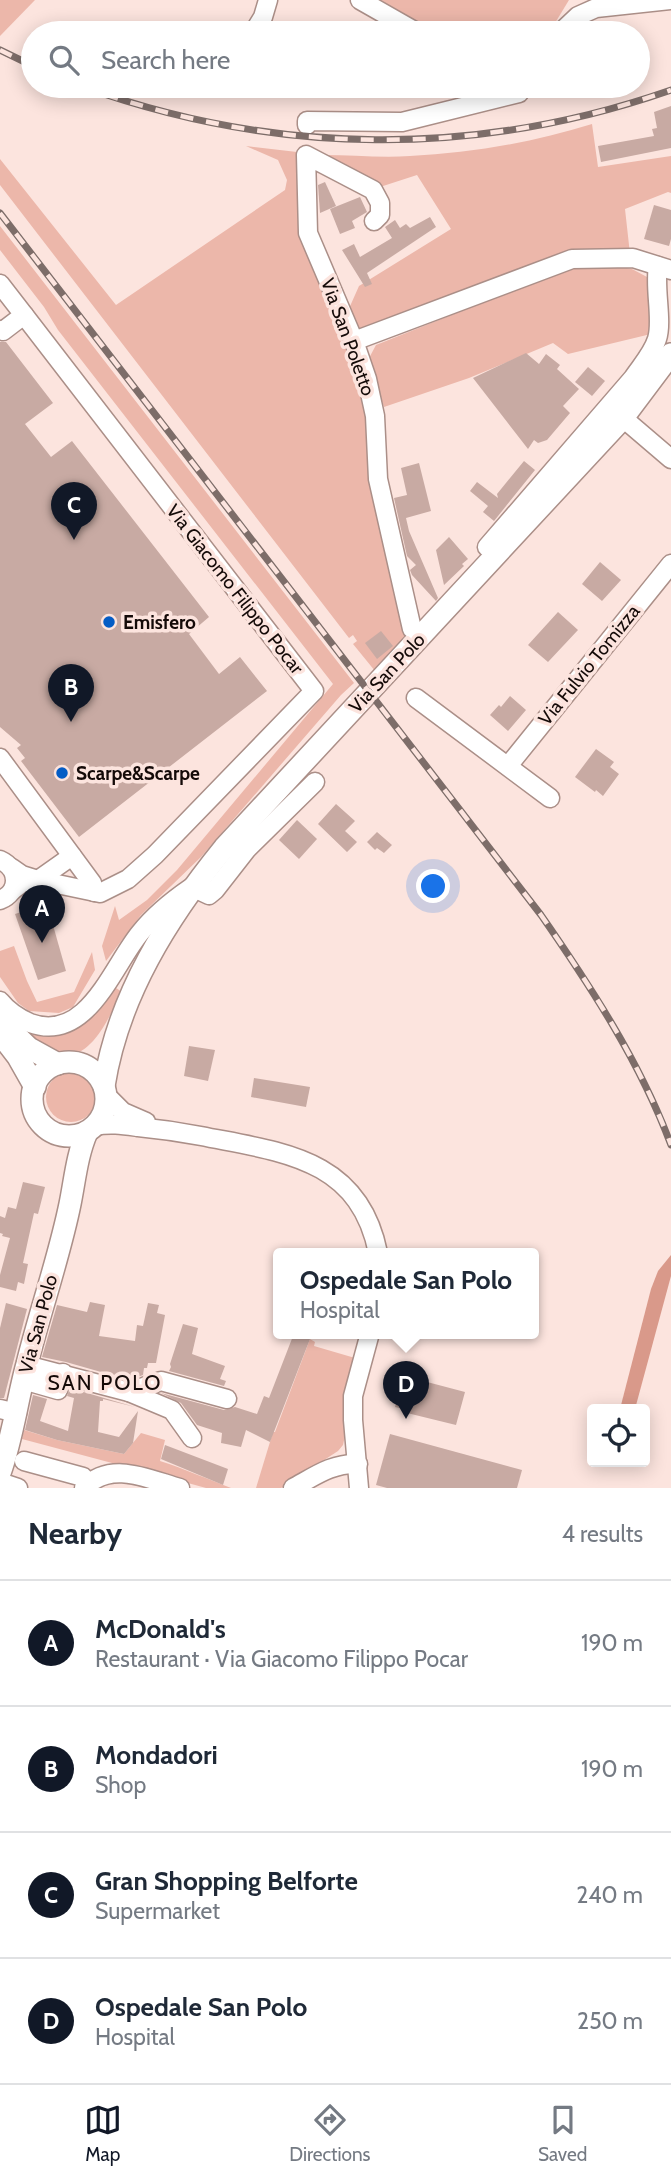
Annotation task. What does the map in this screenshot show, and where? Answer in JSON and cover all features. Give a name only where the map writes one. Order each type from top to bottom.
[{"type":"main road","name":"Via San Polo","points":[[34,1087],[48,1069],[68,1064],[102,1044],[192,887],[224,848],[623,418],[671,354]]},
{"type":"main road","name":"Via San Polo","points":[[0,1472],[8,1411],[24,1373],[70,1203],[74,1175],[91,1129],[102,1117],[106,1107],[107,1066],[125,1006]]},
{"type":"main road","points":[[0,1020],[29,1048],[93,1071],[105,1091]]},
{"type":"main road","points":[[0,1034],[18,1057],[34,1087],[33,1105],[36,1114],[40,1122],[54,1133],[74,1175]]},
{"type":"main road","points":[[54,1133],[76,1136],[91,1129]]},
{"type":"street","points":[[360,0],[397,21]]},
{"type":"street","points":[[573,21],[600,4],[670,0]]},
{"type":"street","points":[[307,125],[307,121],[402,122],[490,98]]},
{"type":"street","name":"Via San Poletto","points":[[374,221],[380,215],[380,203],[373,190],[306,155],[307,233],[354,341],[367,379],[375,416],[378,479],[412,629]]},
{"type":"street","points":[[354,341],[572,259],[633,258],[665,268],[656,278],[658,338],[634,378],[487,547]]},
{"type":"street","name":"Via Giacomo Filippo Pocar","points":[[0,284],[314,691],[155,855],[128,879],[100,893],[94,892]]},
{"type":"street","points":[[0,331],[24,315]]},
{"type":"street","points":[[623,418],[671,459]]},
{"type":"street","name":"Via Fulvio Tomizza","points":[[508,766],[671,564]]},
{"type":"street","points":[[416,698],[550,797]]},
{"type":"street","points":[[0,758],[92,883],[94,892],[22,875],[6,864]]},
{"type":"street","points":[[0,1001],[23,1020],[41,1027],[61,1025],[77,1017],[98,998],[140,932],[170,901],[192,887],[209,895],[247,849],[315,782]]},
{"type":"street","points":[[7,895],[22,883],[38,880],[72,856]]},
{"type":"street","points":[[6,864],[16,879],[7,895]]},
{"type":"street","points":[[105,1091],[123,1112],[158,1128]]},
{"type":"street","points":[[91,1129],[120,1124],[158,1128],[290,1154],[336,1179],[359,1203],[378,1248]]},
{"type":"street","points":[[359,1488],[353,1396],[368,1339]]},
{"type":"street","points":[[24,1373],[58,1390],[63,1373],[129,1392],[172,1410],[192,1438]]},
{"type":"street","points":[[129,1392],[161,1381],[227,1399]]},
{"type":"street","points":[[24,1461],[83,1477],[86,1486],[101,1475],[121,1472],[180,1488]]},
{"type":"street","points":[[293,1488],[329,1467],[343,1463],[358,1464]]},
{"type":"street","points":[[0,1482],[18,1488]]},
{"type":"shaded area","points":[[0,0],[35,0],[0,36]]},
{"type":"shaded area","points":[[376,0],[569,0],[556,21],[413,21]]},
{"type":"shaded area","points":[[592,124],[598,167],[671,156],[671,193],[625,209],[630,254],[593,250],[556,257],[370,331],[356,331],[347,313],[359,286],[451,229],[417,175],[380,187],[323,155],[399,157],[456,152],[525,141]]},
{"type":"shaded area","points":[[246,146],[297,152],[302,238],[349,347],[369,414],[409,636],[375,671],[353,644],[357,641],[353,635],[349,638],[0,185],[0,159],[116,305],[285,190],[287,180],[278,160]]},
{"type":"shaded area","points":[[0,226],[354,683],[201,857],[141,915],[106,961],[102,946],[115,906],[119,920],[147,900],[177,870],[333,684],[58,330],[44,307],[0,250]]},
{"type":"shaded area","points":[[611,265],[632,269],[647,277],[651,334],[568,354],[553,343],[469,378],[384,407],[368,360],[376,345],[565,270]]},
{"type":"shaded area","points":[[14,946],[37,1002],[74,992],[92,952],[95,970],[73,1007],[59,1013],[29,1011],[18,1003],[0,977],[0,951]]},
{"type":"shaded area","points":[[110,984],[122,992],[96,1038],[77,1053],[65,1056],[47,1052],[10,1019],[53,1033]]},
{"type":"shaded area","points":[[71,1072],[89,1079],[96,1097],[89,1115],[71,1122],[53,1115],[46,1097],[53,1079]]},
{"type":"shaded area","points":[[671,1255],[671,1276],[636,1404],[621,1404],[651,1289],[658,1271]]},
{"type":"shaded area","points":[[310,1339],[315,1342],[314,1346],[355,1358],[345,1396],[346,1431],[343,1445],[281,1488],[256,1488],[273,1432]]},
{"type":"shaded area","points":[[24,1430],[124,1454],[141,1433],[165,1440],[160,1461],[231,1488],[206,1488],[177,1480],[176,1477],[22,1439]]},
{"type":"building","points":[[671,106],[671,148],[601,162],[598,146],[654,136],[652,129],[657,128],[654,112]]},
{"type":"building","points":[[325,182],[336,206],[320,213],[318,185]]},
{"type":"building","points":[[360,197],[367,212],[352,221],[355,228],[340,234],[330,209]]},
{"type":"building","points":[[654,205],[671,210],[669,246],[644,239]]},
{"type":"building","points":[[430,217],[436,227],[367,273],[372,284],[365,287],[342,250],[354,244],[360,257],[392,238],[385,227],[395,220],[400,228],[406,224],[410,228]]},
{"type":"building","points":[[0,342],[6,342],[53,403],[25,424],[51,457],[72,441],[209,617],[189,634],[219,674],[240,657],[267,691],[79,837],[21,761],[25,758],[17,748],[21,745],[0,727]]},
{"type":"building","points":[[526,353],[539,364],[546,354],[560,365],[557,369],[579,389],[563,406],[570,413],[547,440],[538,443],[534,440],[528,449],[473,378]]},
{"type":"building","points":[[588,367],[605,381],[592,396],[575,382]]},
{"type":"building","points":[[524,461],[535,470],[494,521],[483,512],[488,506],[470,491],[477,482],[498,498],[497,494]]},
{"type":"building","points":[[419,463],[431,511],[406,518],[438,598],[436,601],[412,575],[410,570],[416,565],[407,556],[394,498],[407,495],[401,468]]},
{"type":"building","points":[[449,537],[468,559],[444,585],[436,550]]},
{"type":"building","points":[[600,562],[621,580],[602,601],[582,584]]},
{"type":"building","points":[[558,612],[578,630],[548,662],[528,645]]},
{"type":"building","points":[[381,631],[393,646],[377,659],[365,643]]},
{"type":"building","points":[[510,696],[526,710],[508,731],[490,715]]},
{"type":"building","points":[[596,749],[614,762],[610,767],[619,774],[603,796],[575,777]]},
{"type":"building","points":[[336,804],[355,821],[345,831],[357,842],[347,852],[318,824]]},
{"type":"building","points":[[297,820],[317,839],[299,859],[279,840]]},
{"type":"building","points":[[377,832],[392,845],[384,853],[377,848],[375,850],[367,842]]},
{"type":"building","points":[[47,904],[66,971],[38,980],[15,914]]},
{"type":"building","points":[[189,1046],[215,1050],[208,1081],[184,1076]]},
{"type":"building","points":[[254,1078],[310,1087],[306,1107],[251,1097]]},
{"type":"building","points":[[23,1182],[45,1187],[38,1214],[34,1213],[23,1263],[28,1264],[24,1284],[18,1282],[16,1291],[0,1287],[0,1275],[10,1238],[0,1233],[0,1216],[5,1218],[8,1207],[16,1209]]},
{"type":"building","points":[[90,1302],[105,1305],[99,1336],[135,1341],[137,1325],[143,1326],[148,1303],[159,1305],[157,1313],[165,1315],[156,1363],[148,1363],[143,1375],[129,1380],[42,1357],[57,1305],[87,1312]]},
{"type":"building","points":[[6,1303],[27,1309],[4,1398],[0,1398],[0,1328]]},
{"type":"building","points":[[183,1324],[198,1328],[192,1354],[225,1366],[220,1379],[226,1381],[224,1386],[169,1371]]},
{"type":"building","points":[[292,1339],[310,1339],[270,1442],[246,1430],[241,1447],[221,1443],[222,1433],[197,1425],[181,1403],[161,1393],[224,1410],[235,1407],[257,1414],[264,1396],[269,1398]]},
{"type":"building","points":[[412,1378],[465,1392],[456,1425],[403,1412],[404,1409],[395,1407],[402,1384],[410,1386]]},
{"type":"building","points":[[70,1388],[135,1407],[103,1399],[100,1401],[98,1432],[119,1437],[138,1411],[133,1443],[124,1454],[57,1440],[25,1430],[33,1395],[47,1399],[40,1421],[68,1431],[74,1398],[67,1396]]},
{"type":"building","points":[[390,1434],[522,1470],[517,1488],[387,1488],[376,1485]]},
{"type":"building","points":[[165,1445],[228,1469],[223,1485],[161,1459]]},
{"type":"railway","points":[[0,50],[21,60]]},
{"type":"railway","points":[[650,96],[671,90]]},
{"type":"railway","points":[[119,98],[228,126],[302,136],[376,140],[450,137],[524,128],[598,112],[644,98]]},
{"type":"railway","points":[[0,213],[541,915],[613,1026],[645,1084],[671,1145]]},
{"type":"place","name":"Gran Shopping Belforte","points":[[74,540]]},
{"type":"place","name":"Emisfero","points":[[109,622]]},
{"type":"place","name":"Mondadori","points":[[71,722]]},
{"type":"place","name":"Scarpe&Scarpe","points":[[62,773]]},
{"type":"place","name":"McDonald's","points":[[42,943]]},
{"type":"place","name":"Ospedale San Polo","points":[[406,1419]]},
{"type":"district","name":"SAN POLO","points":[[105,1382]]}]
